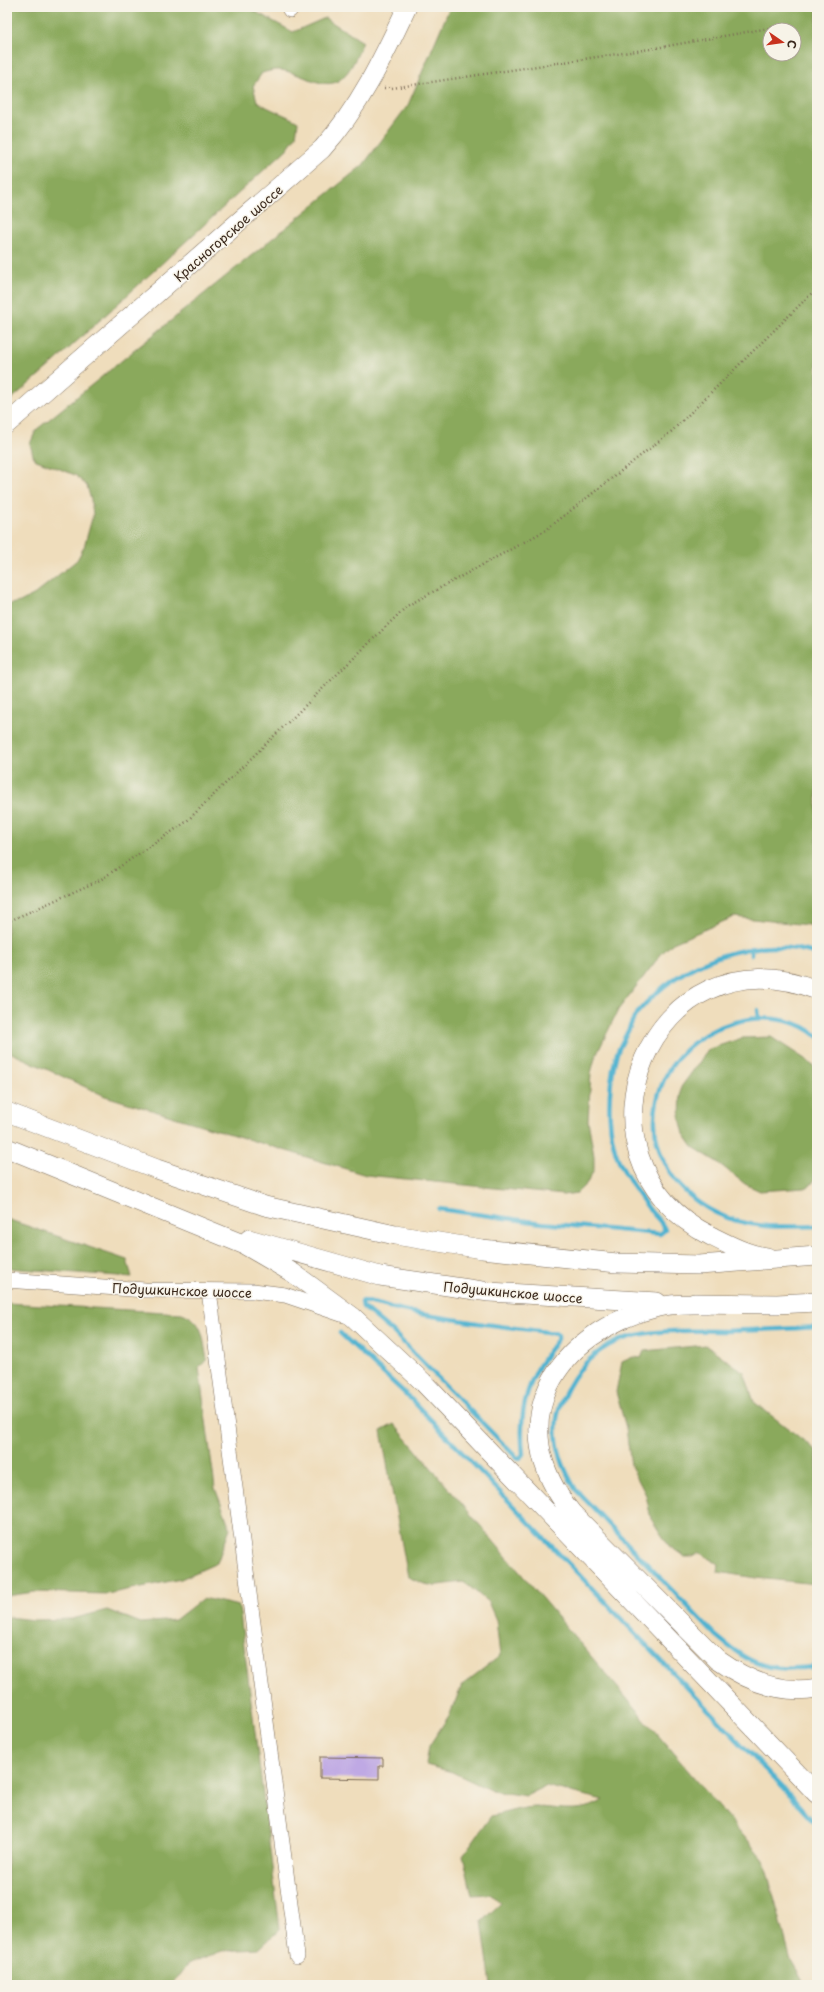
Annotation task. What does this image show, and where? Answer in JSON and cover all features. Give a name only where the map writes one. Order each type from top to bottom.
[{"type":"main road","name":"Красногорское шоссе","points":[[7,424],[307,164],[322,149],[347,120],[368,87],[407,7]]},
{"type":"main road","points":[[788,1258],[760,1256],[730,1245],[701,1231],[676,1213],[657,1192],[643,1167],[635,1140],[632,1110],[636,1080],[646,1053],[661,1028],[671,1017],[695,998],[727,984],[758,978],[790,982],[817,990]]},
{"type":"main road","points":[[7,1112],[157,1169],[265,1206],[395,1236],[482,1249],[616,1263],[699,1265],[817,1256]]},
{"type":"main road","points":[[7,1148],[245,1245],[309,1284],[353,1317],[397,1356],[817,1794]]},
{"type":"main road","name":"Подушкинское шоссе","points":[[193,1223],[380,1276],[488,1292],[706,1304],[817,1302]]},
{"type":"main road","points":[[706,1304],[659,1307],[635,1314],[612,1324],[589,1337],[568,1354],[555,1374],[544,1396],[540,1415],[539,1432],[545,1467],[556,1490],[572,1513],[718,1660],[747,1678],[763,1684],[781,1689],[798,1690],[817,1688]]},
{"type":"street","name":"Подушкинское шоссе","points":[[7,1280],[145,1290],[253,1291],[284,1295],[353,1317]]},
{"type":"street","points":[[209,1291],[297,1956]]},
{"type":"path","points":[[368,87],[392,88],[650,49],[762,29]]},
{"type":"path","points":[[7,922],[100,880],[186,822],[407,606],[546,530],[672,431],[817,288]]},
{"type":"green space","points":[[7,7],[247,7],[293,32],[325,18],[363,42],[347,73],[343,78],[332,83],[317,82],[284,71],[274,70],[262,73],[253,86],[257,101],[298,122],[296,136],[287,149],[52,364],[7,403]]},
{"type":"green space","points":[[450,7],[817,7],[817,926],[734,917],[673,943],[662,953],[618,1010],[595,1058],[591,1073],[588,1120],[594,1156],[594,1170],[587,1183],[577,1193],[563,1195],[366,1175],[105,1096],[7,1051],[7,605],[20,602],[35,594],[77,560],[84,547],[93,515],[87,486],[75,475],[34,459],[30,444],[36,430],[363,165],[408,105]]},
{"type":"green space","points":[[771,1037],[808,1061],[817,1070],[817,1177],[811,1185],[804,1188],[760,1191],[745,1184],[717,1162],[693,1147],[684,1134],[680,1118],[681,1087],[709,1049],[742,1038]]},
{"type":"green space","points":[[7,1219],[127,1260],[132,1277],[7,1268]]},
{"type":"green space","points":[[7,1303],[182,1313],[195,1321],[199,1326],[203,1337],[207,1359],[199,1368],[215,1488],[230,1528],[217,1563],[181,1579],[107,1594],[34,1592],[7,1596]]},
{"type":"green space","points":[[706,1345],[744,1372],[754,1402],[817,1451],[817,1584],[756,1578],[718,1572],[719,1564],[700,1553],[693,1557],[685,1557],[669,1546],[651,1519],[646,1495],[631,1466],[626,1428],[616,1392],[622,1362],[633,1357],[641,1358],[644,1351]]},
{"type":"green space","points":[[394,1424],[764,1860],[791,1961],[805,1985],[491,1985],[482,1921],[501,1903],[491,1894],[472,1895],[463,1855],[491,1816],[517,1809],[533,1807],[578,1809],[595,1805],[603,1800],[546,1786],[526,1796],[492,1791],[452,1772],[426,1765],[429,1746],[450,1714],[462,1685],[500,1656],[496,1620],[488,1602],[464,1582],[429,1586],[408,1577],[381,1431]]},
{"type":"green space","points":[[203,1598],[239,1606],[280,1929],[259,1949],[222,1951],[187,1964],[172,1985],[7,1985],[7,1617],[35,1620],[72,1619],[107,1610],[141,1623],[175,1620]]},
{"type":"building","points":[[320,1757],[383,1758],[383,1766],[379,1766],[379,1779],[320,1778]]},
{"type":"waterway","points":[[439,1209],[542,1223],[660,1234],[665,1230],[664,1227],[639,1195],[619,1162],[610,1124],[610,1089],[616,1056],[635,1016],[655,994],[675,979],[696,966],[719,956],[743,950],[768,947],[793,948],[817,954]]},
{"type":"waterway","points":[[751,948],[751,955]]},
{"type":"waterway","points":[[758,1010],[759,1018]]},
{"type":"waterway","points":[[817,1036],[794,1023],[768,1018],[751,1019],[715,1030],[687,1049],[667,1074],[657,1103],[656,1134],[665,1164],[685,1191],[716,1213],[740,1222],[766,1226],[817,1226]]},
{"type":"waterway","points":[[363,1301],[420,1314],[555,1333],[558,1335],[558,1339],[548,1352],[532,1379],[527,1393],[522,1422],[523,1454],[520,1458],[516,1457],[393,1332],[363,1307],[363,1301]]},
{"type":"waterway","points":[[817,1327],[723,1331],[669,1331],[643,1334],[618,1341],[609,1345],[592,1357],[573,1378],[559,1408],[556,1432],[565,1468],[576,1490],[715,1635],[743,1656],[762,1665],[784,1668],[806,1668],[817,1666]]},
{"type":"waterway","points":[[340,1333],[409,1397],[786,1791],[817,1826]]}]
